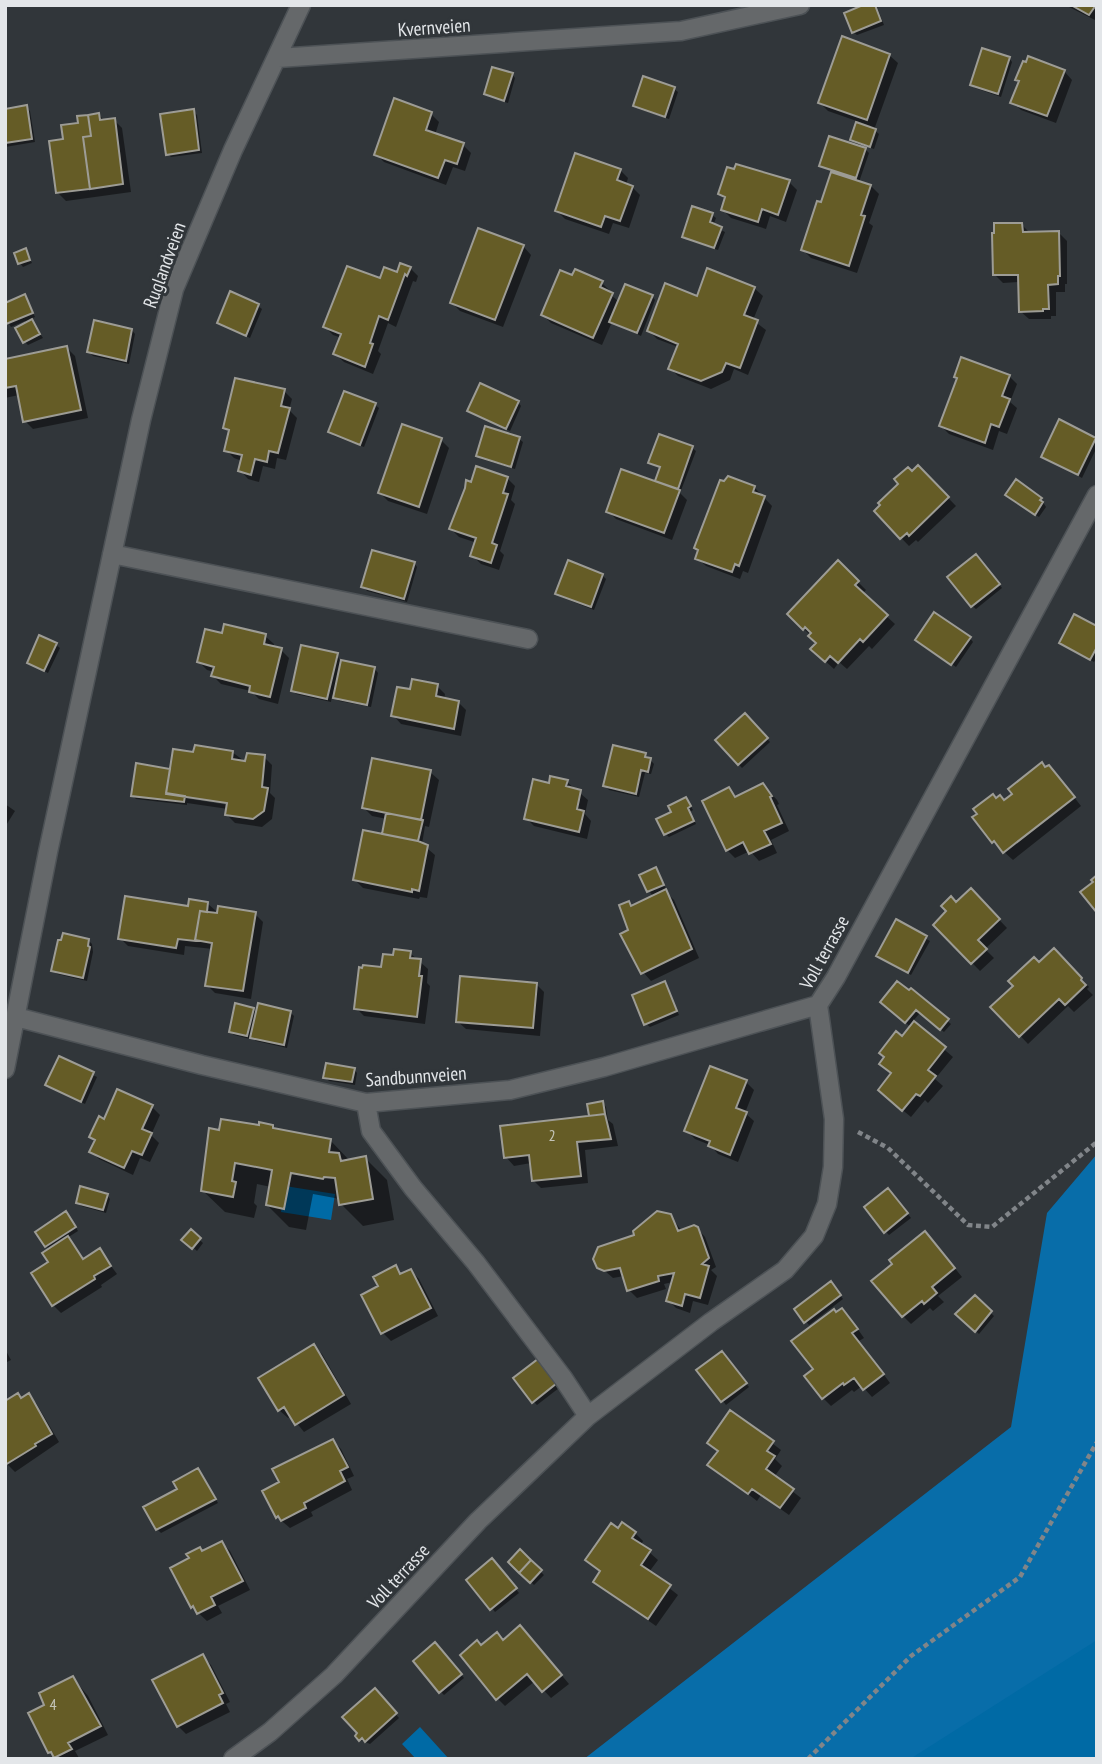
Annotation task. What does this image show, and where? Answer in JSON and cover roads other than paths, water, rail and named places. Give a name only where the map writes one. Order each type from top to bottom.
[{"type":"street","name":"Ruglandveien","points":[[5,1069],[48,852],[141,419],[174,289],[233,150],[301,5]]},
{"type":"street","name":"Kvernveien","points":[[278,58],[681,31],[800,5]]},
{"type":"street","name":"Voll terrasse","points":[[233,1759],[270,1732],[334,1675],[478,1521],[588,1416],[711,1322],[785,1270],[814,1236],[827,1204],[833,1167],[834,1119],[818,1005],[1097,495]]},
{"type":"street","points":[[112,554],[528,639]]},
{"type":"street","name":"Sandbunnveien","points":[[16,1017],[202,1065],[366,1103],[510,1090],[604,1067],[818,1005]]},
{"type":"street","points":[[366,1103],[371,1131],[413,1188],[492,1284],[563,1378],[588,1416]]}]
